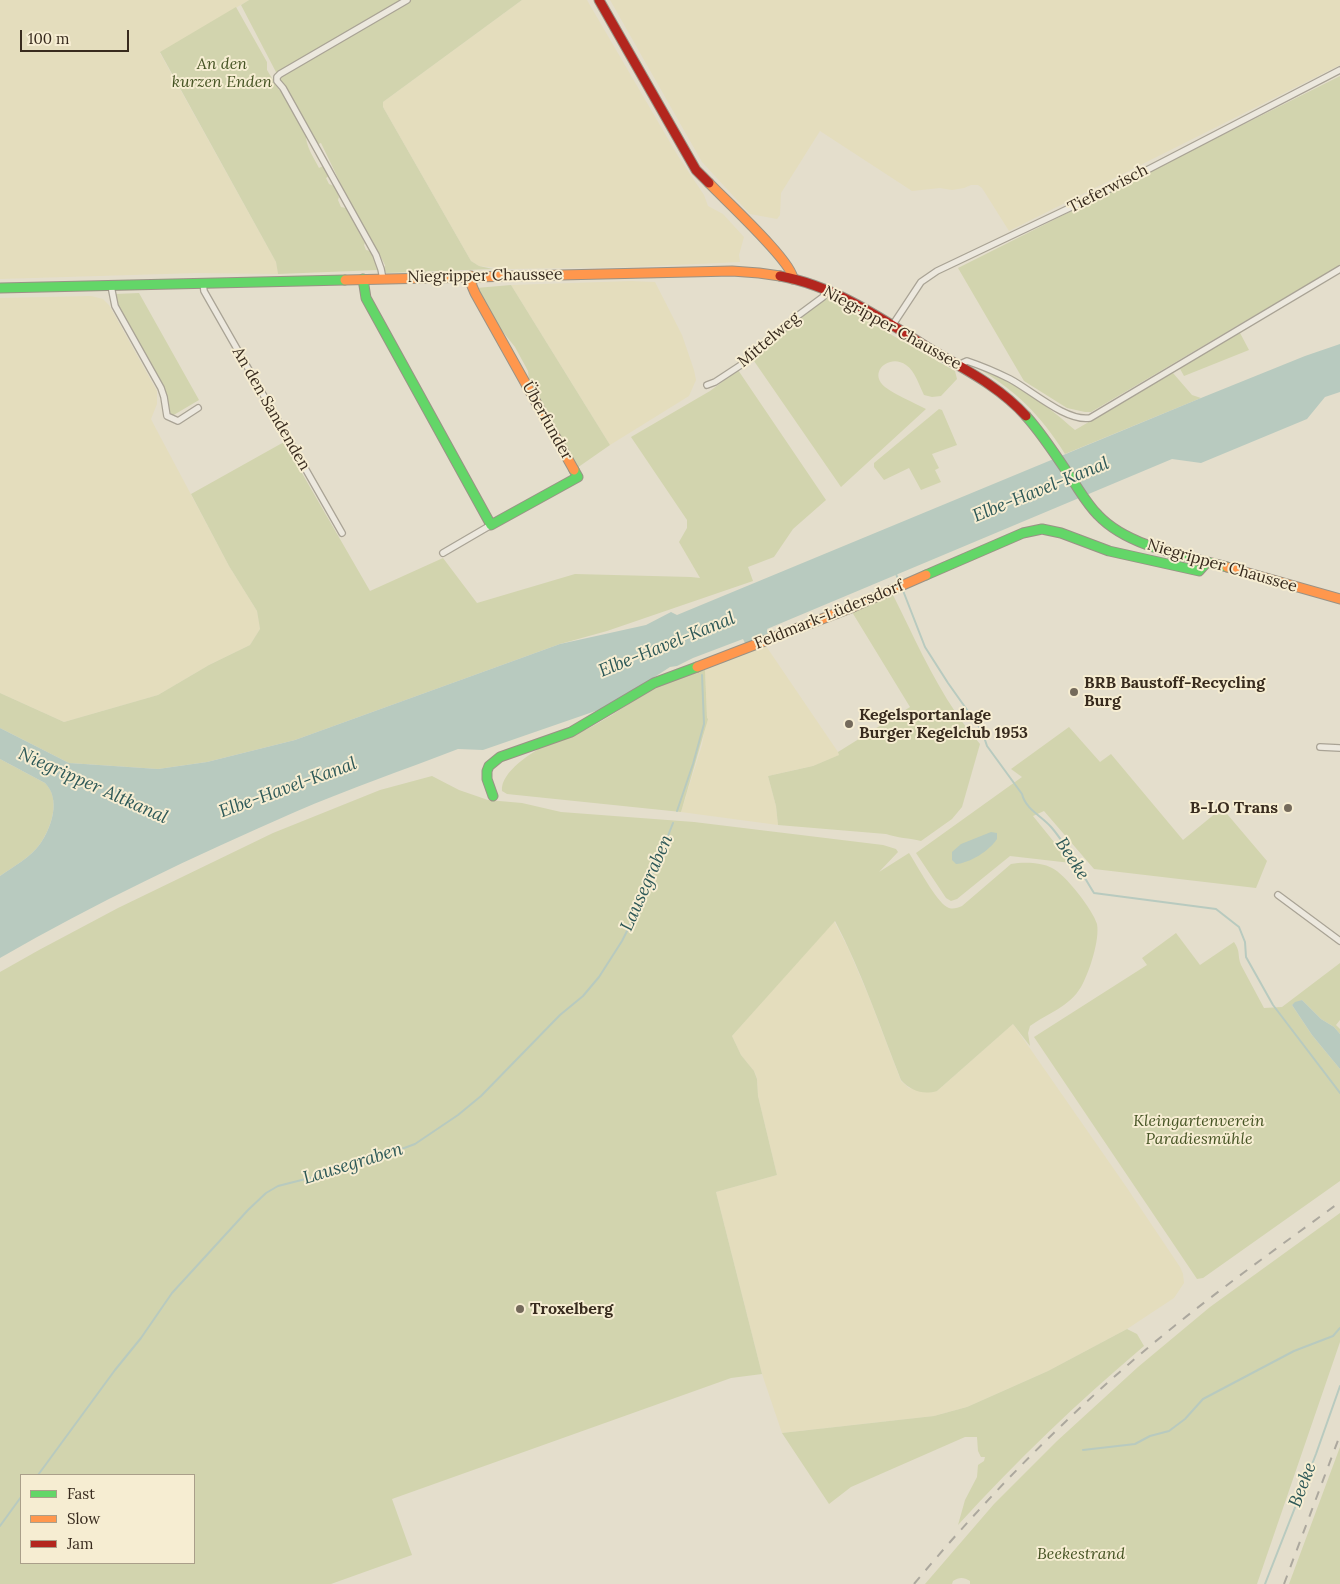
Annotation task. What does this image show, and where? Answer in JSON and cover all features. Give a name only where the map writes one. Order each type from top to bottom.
[{"type":"street","points":[[382,279],[376,255],[283,88],[277,81],[277,77],[407,0]]},
{"type":"street","points":[[599,0],[696,170],[783,259],[793,274],[794,279]]},
{"type":"street","name":"Tieferwisch","points":[[892,326],[921,282],[937,271],[1113,187],[1340,70]]},
{"type":"street","points":[[958,365],[967,361],[994,371],[1012,380],[1064,413],[1074,417],[1090,418],[1340,269]]},
{"type":"street","name":"Niegripper Chaussee","points":[[0,288],[732,271],[756,272],[794,279],[828,290],[985,381],[1009,398],[1029,418],[1087,502],[1103,520],[1131,539],[1340,599]]},
{"type":"street","name":"Überfunder","points":[[443,553],[578,477],[475,293],[472,286],[472,276]]},
{"type":"street","points":[[363,280],[366,298],[491,525]]},
{"type":"street","name":"An den Sandenden","points":[[202,283],[204,291],[342,533]]},
{"type":"street","points":[[111,286],[112,297],[118,311],[161,388],[167,416],[178,421],[198,408]]},
{"type":"street","name":"Mittelweg","points":[[707,385],[715,382],[750,359],[796,317],[823,297],[828,290]]},
{"type":"street","name":"Feldmark-Lüdersdorf","points":[[493,796],[487,779],[487,771],[500,757],[571,732],[654,683],[853,607],[1023,533],[1042,529],[1067,534],[1087,544],[1107,550],[1199,571],[1207,562]]},
{"type":"street","points":[[1320,747],[1340,748]]},
{"type":"street","points":[[1278,895],[1340,941]]},
{"type":"shaded area","points":[[0,0],[249,0],[160,53],[276,262],[278,274],[198,273],[0,279]]},
{"type":"shaded area","points":[[522,0],[587,0],[678,156],[704,195],[708,206],[723,214],[744,237],[739,255],[740,262],[631,267],[510,269],[479,266],[471,261],[383,107],[383,102]]},
{"type":"shaded area","points":[[610,0],[1340,0],[1340,65],[1009,231],[982,188],[978,185],[952,190],[940,188],[912,191],[820,131],[781,193],[780,215],[777,219],[750,214],[702,162]]},
{"type":"shaded area","points":[[655,282],[682,335],[696,380],[689,396],[610,445],[511,285]]},
{"type":"shaded area","points":[[91,296],[103,299],[109,305],[157,391],[157,404],[151,419],[229,566],[257,611],[260,629],[250,645],[209,665],[158,695],[64,722],[0,693],[0,298]]},
{"type":"shaded area","points":[[766,646],[840,755],[813,766],[768,776],[776,806],[778,825],[681,812],[702,745],[707,718],[705,670]]},
{"type":"shaded area","points":[[834,921],[869,997],[901,1081],[909,1088],[937,1091],[1013,1024],[1180,1267],[1184,1283],[1174,1298],[1127,1329],[1048,1371],[967,1407],[934,1416],[782,1433],[762,1374],[716,1192],[777,1175],[758,1096],[757,1078],[754,1071],[741,1055],[732,1036]]},
{"type":"green space","name":"An den kurzen Enden","points":[[249,0],[403,0],[277,74],[241,5]]},
{"type":"green space","name":"An den kurzen Enden","points":[[411,0],[522,0],[383,102],[383,107],[471,261],[479,266],[493,269],[386,273],[385,265],[364,226],[361,226],[321,143],[316,145],[280,80],[283,75]]},
{"type":"green space","name":"An den kurzen Enden","points":[[236,7],[267,62],[267,70],[279,90],[282,90],[306,134],[308,147],[319,168],[323,166],[329,176],[326,178],[329,184],[334,186],[341,207],[346,208],[365,243],[366,250],[371,251],[378,270],[278,274],[276,262],[160,52]]},
{"type":"green space","points":[[1340,76],[1340,265],[1091,412],[1067,408],[1024,381],[958,268]]},
{"type":"green space","points":[[511,285],[610,445],[577,468],[542,405],[539,394],[529,380],[528,371],[515,347],[495,322],[476,288]]},
{"type":"green space","points":[[139,293],[199,400],[172,416],[163,389],[118,308],[115,294]]},
{"type":"green space","points":[[827,298],[955,371],[957,379],[941,396],[932,397],[924,395],[914,374],[906,365],[893,361],[883,366],[878,376],[885,387],[926,409],[841,487],[754,361],[807,310]]},
{"type":"green space","points":[[1239,331],[1249,350],[1184,376],[1179,367]]},
{"type":"green space","points":[[976,367],[1016,385],[1041,402],[1075,430],[1173,373],[1192,395],[1201,398],[1065,454],[1037,415],[1026,404],[1003,385]]},
{"type":"green space","points":[[738,370],[826,500],[793,529],[774,557],[748,567],[753,581],[607,631],[560,644],[295,740],[207,762],[158,769],[69,763],[0,728],[0,693],[64,722],[158,695],[209,665],[250,645],[260,629],[257,611],[229,566],[191,494],[284,442],[370,591],[443,558],[477,603],[575,574],[700,578],[679,542],[687,528],[687,520],[631,437],[710,391]]},
{"type":"green space","points":[[939,409],[942,410],[957,445],[932,454],[939,468],[935,470],[941,482],[921,490],[909,468],[884,480],[874,467],[874,463]]},
{"type":"green space","points":[[893,595],[938,685],[980,744],[962,807],[952,819],[921,841],[886,834],[778,825],[776,806],[768,776],[813,766],[839,755],[838,752],[910,707],[852,612]]},
{"type":"green space","points":[[705,670],[708,719],[681,812],[507,794],[502,791],[506,777],[519,763],[534,752],[548,744],[591,727],[673,679]]},
{"type":"green space","points":[[1069,727],[1100,762],[1111,754],[1183,840],[1222,808],[1267,861],[1256,888],[1094,869],[1044,811],[1033,816],[1071,863],[1010,856],[957,899],[951,901],[946,898],[916,853],[1022,777],[1011,769]]},
{"type":"green space","points":[[0,759],[45,783],[53,796],[54,804],[51,821],[40,844],[27,857],[0,876]]},
{"type":"green space","points":[[432,776],[459,790],[488,800],[522,803],[561,812],[694,822],[883,845],[896,849],[898,852],[879,872],[909,853],[938,898],[947,907],[951,908],[962,906],[1011,864],[1043,865],[1058,872],[1078,893],[1090,910],[1097,924],[1098,931],[1093,956],[1081,987],[1064,1005],[1030,1026],[1028,1033],[1030,1046],[1013,1024],[937,1091],[927,1093],[917,1091],[901,1080],[862,980],[835,921],[732,1036],[741,1055],[754,1071],[757,1079],[758,1096],[777,1175],[716,1192],[762,1374],[731,1378],[392,1499],[412,1555],[331,1584],[0,1584],[0,972],[118,908],[273,833],[380,790]]},
{"type":"green space","name":"Kleingartenverein Paradiesmühle","points":[[1176,933],[1200,965],[1234,942],[1241,965],[1264,1008],[1282,1007],[1340,963],[1340,1020],[1336,1025],[1340,1029],[1340,1034],[1302,1000],[1292,1005],[1312,1035],[1340,1069],[1340,1181],[1203,1278],[1197,1279],[1034,1037],[1147,965],[1142,958]]},
{"type":"green space","name":"Beekestrand","points":[[1340,1213],[1340,1342],[1257,1584],[970,1584],[970,1581],[962,1578],[953,1581],[952,1584],[925,1584],[994,1504],[1057,1441],[1138,1367],[1210,1307]]},
{"type":"green space","points":[[1127,1329],[1137,1334],[1144,1346],[1048,1432],[958,1525],[965,1500],[977,1477],[978,1465],[984,1461],[985,1457],[981,1457],[978,1451],[977,1437],[965,1437],[851,1487],[829,1504],[782,1433],[934,1416],[967,1407],[1048,1371]]},
{"type":"green space","points":[[1340,1447],[1340,1584],[1289,1584]]},
{"type":"water","points":[[1340,344],[1340,392],[1325,397],[1307,419],[1201,463],[1172,459],[767,629],[769,634],[745,643],[743,639],[677,666],[670,667],[610,706],[483,750],[458,749],[356,787],[145,881],[72,918],[0,958],[0,876],[27,857],[40,844],[48,830],[54,805],[53,797],[45,783],[0,759],[0,728],[69,763],[158,769],[207,762],[295,740],[560,644],[646,625],[671,612],[677,615],[1201,398]]},
{"type":"water","points":[[991,832],[997,833],[997,839],[984,852],[973,859],[961,863],[956,864],[952,860],[952,852],[961,844]]},
{"type":"water","points":[[1302,1000],[1340,1034],[1340,1069],[1312,1035],[1292,1005]]},
{"type":"waterway","name":"Beeke","points":[[896,574],[900,584]]},
{"type":"waterway","name":"Beeke","points":[[902,588],[925,647],[982,731],[987,746],[1022,794],[1027,804],[1058,835],[1094,893],[1216,909],[1239,927],[1245,942],[1246,957],[1273,1005],[1340,1093]]},
{"type":"waterway","name":"Lausegraben","points":[[677,811],[704,724],[702,675]]},
{"type":"waterway","name":"Lausegraben","points":[[39,1474],[115,1370],[141,1338],[172,1293],[266,1193],[278,1186],[353,1167],[415,1144],[458,1115],[481,1096],[560,1015],[583,996],[599,977],[622,941],[645,895],[673,823]]},
{"type":"waterway","points":[[1083,1450],[1135,1444],[1150,1436],[1169,1431],[1185,1419],[1203,1399],[1294,1351],[1333,1336],[1340,1328]]},
{"type":"waterway","name":"Beeke","points":[[1265,1584],[1316,1454],[1340,1386]]},
{"type":"waterway","name":"Lausegraben","points":[[0,1526],[20,1498]]},
{"type":"railway","points":[[914,1584],[969,1521],[1027,1460],[1118,1373],[1196,1309],[1340,1202]]},
{"type":"railway","points":[[1284,1584],[1340,1435]]},
{"type":"traffic: fast","points":[[363,279],[366,298],[491,525],[578,477],[574,470]]},
{"type":"traffic: fast","points":[[0,288],[345,280]]},
{"type":"traffic: fast","points":[[1026,416],[1050,446],[1090,506],[1110,526],[1141,543],[1158,549],[1227,567]]},
{"type":"traffic: fast","points":[[926,575],[1023,533],[1042,529],[1061,533],[1109,551],[1199,571],[1207,562]]},
{"type":"traffic: fast","points":[[493,796],[487,779],[487,771],[489,766],[500,757],[571,732],[654,683],[697,667]]},
{"type":"traffic: slow","points":[[709,183],[770,245],[782,259],[793,279]]},
{"type":"traffic: slow","points":[[345,280],[732,271],[780,276]]},
{"type":"traffic: slow","points":[[471,276],[475,293],[574,470]]},
{"type":"traffic: slow","points":[[1227,567],[1340,599]]},
{"type":"traffic: slow","points":[[697,667],[853,607],[926,575]]},
{"type":"traffic: jam","points":[[599,0],[696,170],[709,183]]},
{"type":"traffic: jam","points":[[780,276],[820,288],[858,305],[981,379],[1016,405],[1026,416]]},
{"type":"place","name":"BRB Baustoff-Recycling Burg","points":[[1074,692]]},
{"type":"place","name":"Kegelsportanlage Burger Kegelclub 1953","points":[[849,724]]},
{"type":"place","name":"B-LO Trans","points":[[1288,808]]},
{"type":"place","name":"Troxelberg","points":[[520,1309]]},
{"type":"water label","name":"Elbe-Havel-Kanal","points":[[1041,490]]},
{"type":"water label","name":"Elbe-Havel-Kanal","points":[[667,645]]},
{"type":"water label","name":"Niegripper Altkanal","points":[[93,786]]},
{"type":"water label","name":"Elbe-Havel-Kanal","points":[[288,788]]}]
